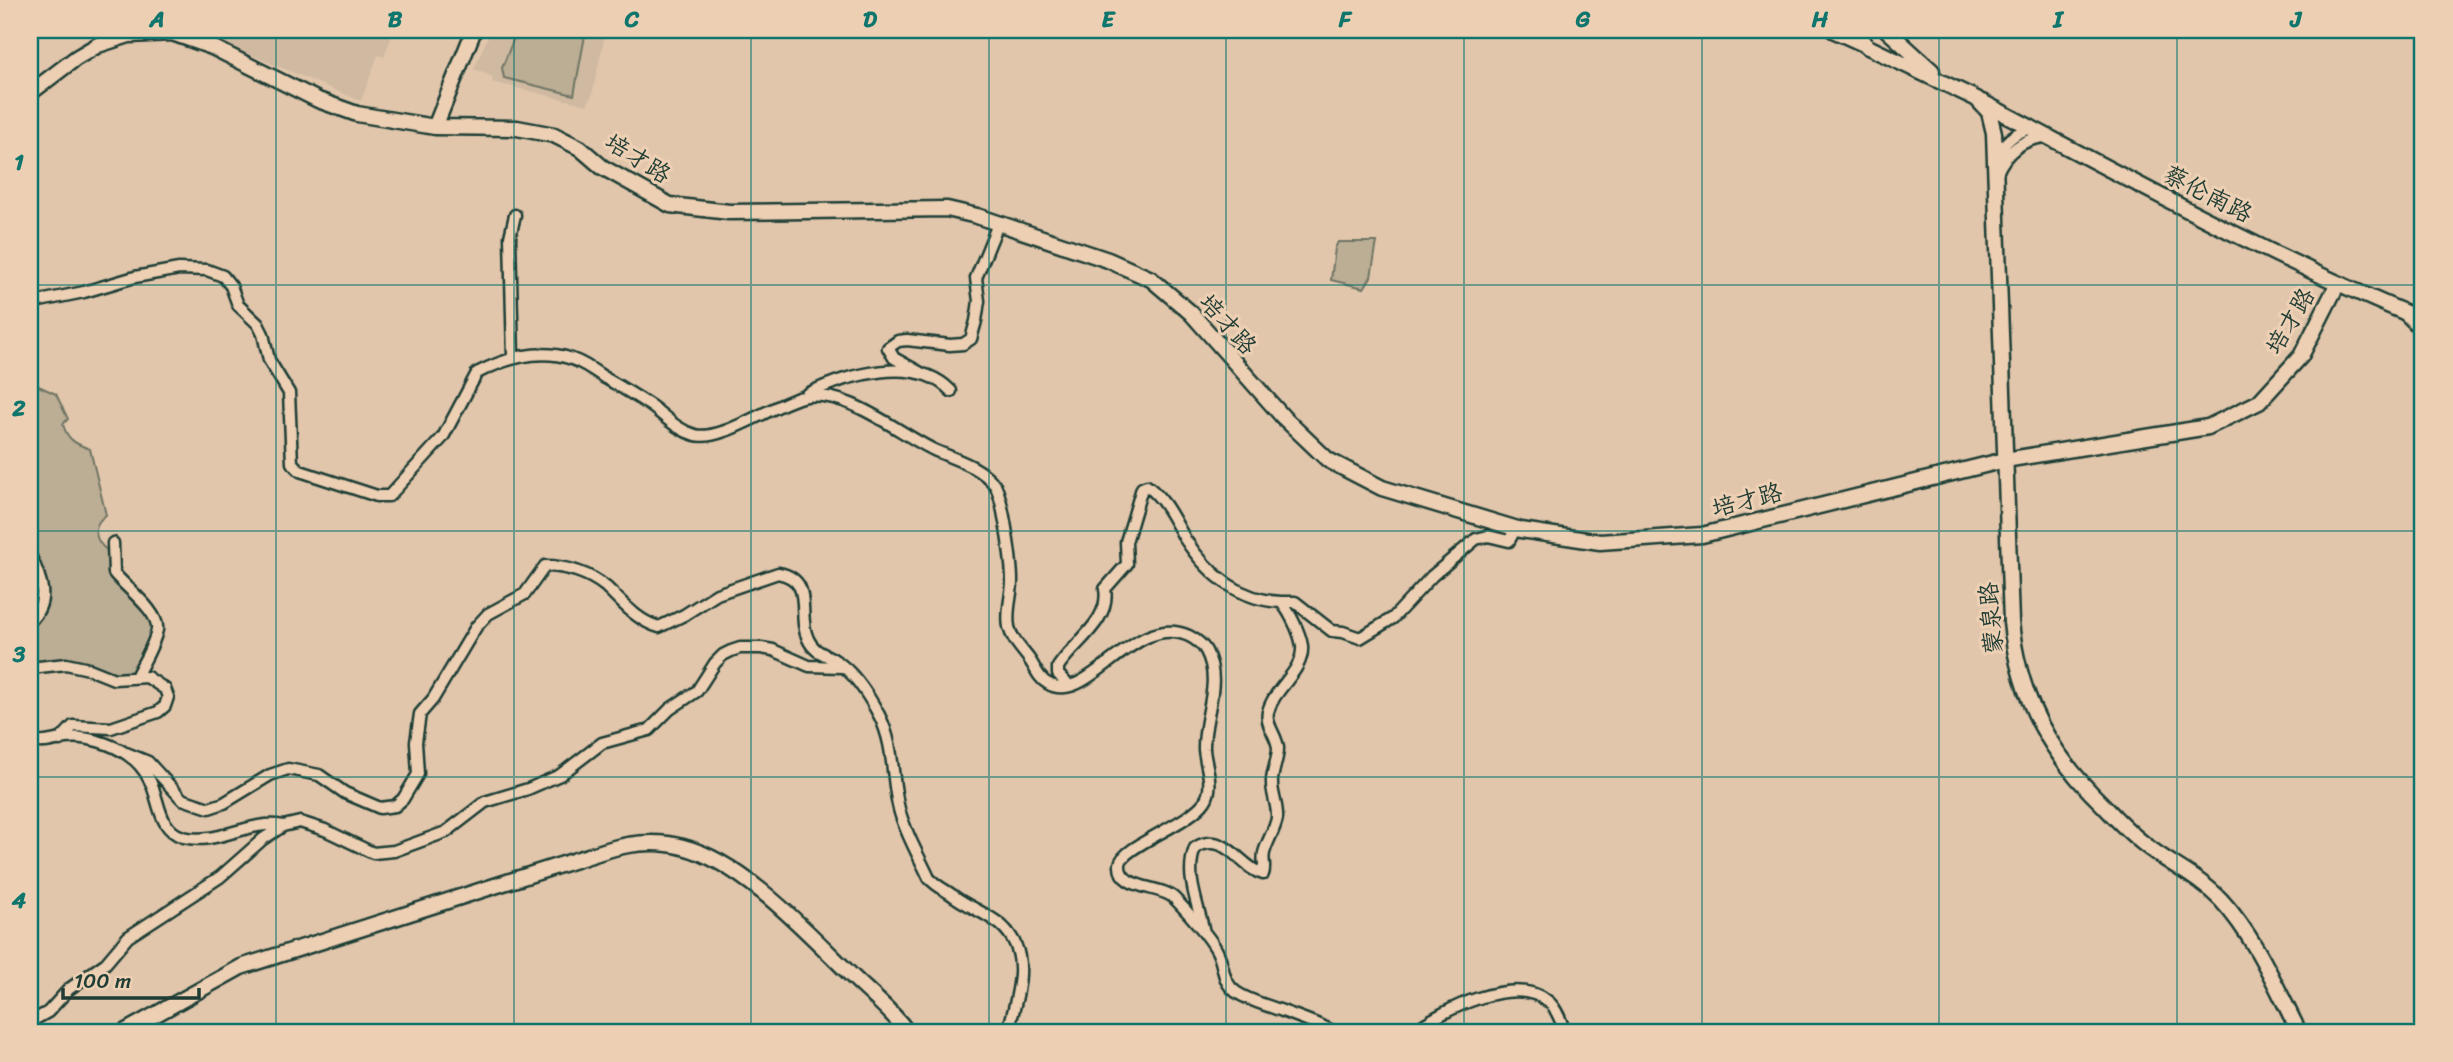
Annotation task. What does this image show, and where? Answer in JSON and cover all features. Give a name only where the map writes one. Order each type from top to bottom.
[{"type":"street","points":[[435,128],[474,30]]},
{"type":"street","points":[[1833,30],[1977,99]]},
{"type":"street","points":[[1855,30],[1868,47]]},
{"type":"street","points":[[1887,30],[1927,67],[1977,99]]},
{"type":"street","name":"培才路","points":[[30,93],[98,45],[129,35],[172,33],[212,47],[318,100],[357,114],[435,128],[517,128],[554,135],[580,148],[602,167],[670,205],[729,212],[947,209],[1108,260],[1151,279],[1191,313],[1283,417],[1328,460],[1382,488],[1516,528],[1600,542],[1702,535],[2005,460],[2208,427],[2259,402],[2301,356],[2338,283]]},
{"type":"street","name":"蔡伦南路","points":[[1977,99],[2211,222],[2423,320]]},
{"type":"street","name":"蒙泉路","points":[[1977,99],[1992,119],[2013,640],[2021,676],[2040,726],[2080,783],[2133,835],[2194,877],[2229,909],[2257,949],[2299,1032]]},
{"type":"street","points":[[1995,169],[2000,150],[2008,139],[2032,128]]},
{"type":"street","points":[[1995,169],[2015,148],[2028,141],[2049,137]]},
{"type":"street","points":[[513,358],[510,237],[515,215]]},
{"type":"street","points":[[951,390],[894,358],[888,348],[898,341],[950,345],[963,344],[971,338],[979,301],[976,278],[998,224]]},
{"type":"street","points":[[30,303],[84,292],[135,277],[179,270],[206,270],[223,276],[231,286],[238,305],[258,324],[269,360],[289,393],[292,463],[300,471],[377,496],[389,496],[443,437],[477,373],[513,358],[547,353],[575,359],[641,399],[675,426],[701,437],[721,432],[817,389],[872,373],[903,370],[921,373]]},
{"type":"street","points":[[2400,310],[2423,333]]},
{"type":"street","points":[[800,397],[814,396],[847,404],[958,460],[980,472],[994,484],[1001,498],[1012,579],[1009,625],[1014,640],[1048,685],[1063,688],[1086,679],[1136,641],[1150,634],[1168,631],[1182,633],[1198,640],[1207,652],[1213,675],[1213,694],[1204,750],[1209,791],[1205,801],[1178,824],[1131,849],[1120,864],[1122,873],[1127,879],[1172,895],[1217,951],[1224,979],[1239,994],[1335,1032]]},
{"type":"street","points":[[1068,685],[1058,674],[1058,667],[1099,619],[1106,606],[1105,589],[1127,564],[1126,542],[1142,488],[1147,486],[1154,491],[1187,541],[1222,582],[1257,600],[1295,603],[1332,631],[1346,632],[1360,638],[1393,618],[1432,576],[1476,539],[1488,536],[1509,541],[1516,528]]},
{"type":"street","points":[[113,543],[114,573],[150,610],[156,618],[158,628],[136,677]]},
{"type":"street","points":[[30,555],[40,575],[43,592],[42,602],[30,621]]},
{"type":"street","points":[[30,740],[49,743],[82,738],[126,753],[148,762],[182,799],[209,808],[218,807],[270,775],[288,769],[320,775],[345,793],[380,808],[395,806],[403,799],[418,774],[416,743],[419,714],[433,699],[476,627],[494,610],[525,594],[545,566],[571,569],[596,580],[628,610],[659,627],[717,594],[778,573],[786,574],[799,586],[803,596],[805,633],[812,647],[824,656],[836,660],[855,678],[887,732],[899,809],[929,877],[934,884],[964,904],[999,923],[1015,946],[1019,959],[1020,989],[1008,1032]]},
{"type":"street","points":[[1204,933],[1191,874],[1195,848],[1206,844],[1225,848],[1235,853],[1257,873],[1263,874],[1265,870],[1263,857],[1277,817],[1272,782],[1278,749],[1268,721],[1268,713],[1275,694],[1297,667],[1302,648],[1299,636],[1281,602]]},
{"type":"street","points":[[30,1022],[48,1012],[69,989],[106,963],[128,937],[220,877],[262,839],[283,826],[300,822],[373,853],[394,851],[446,832],[485,802],[528,789],[560,775],[602,743],[649,730],[670,709],[697,691],[715,663],[731,651],[761,648],[773,650],[809,666],[842,667]]},
{"type":"street","points":[[30,668],[66,664],[114,679],[147,677],[165,689],[168,697],[165,706],[158,712],[111,728],[73,726],[60,740]]},
{"type":"street","points":[[126,753],[149,777],[162,817],[173,833],[195,839],[273,824],[283,826]]},
{"type":"street","points":[[124,1032],[242,967],[623,845],[660,843],[682,846],[702,853],[735,872],[806,932],[907,1032]]},
{"type":"street","points":[[1413,1032],[1430,1020],[1477,998],[1516,990],[1537,995],[1549,1002],[1557,1012],[1565,1032]]},
{"type":"shaded area","points":[[182,30],[394,30],[384,57],[378,55],[361,101],[256,57]]},
{"type":"shaded area","points":[[491,30],[606,30],[592,95],[587,105],[492,82],[493,77],[474,69]]},
{"type":"shaded area","points":[[502,30],[586,30],[574,95],[504,78],[502,68],[515,35]]},
{"type":"shaded area","points":[[1338,242],[1377,242],[1371,277],[1364,288],[1331,280]]},
{"type":"shaded area","points":[[30,382],[56,394],[68,419],[63,424],[67,434],[76,443],[90,449],[106,515],[98,523],[96,533],[100,543],[108,551],[109,575],[151,620],[153,627],[133,673],[112,672],[68,660],[30,663],[30,627],[37,622],[47,604],[48,592],[44,573],[30,545]]}]
